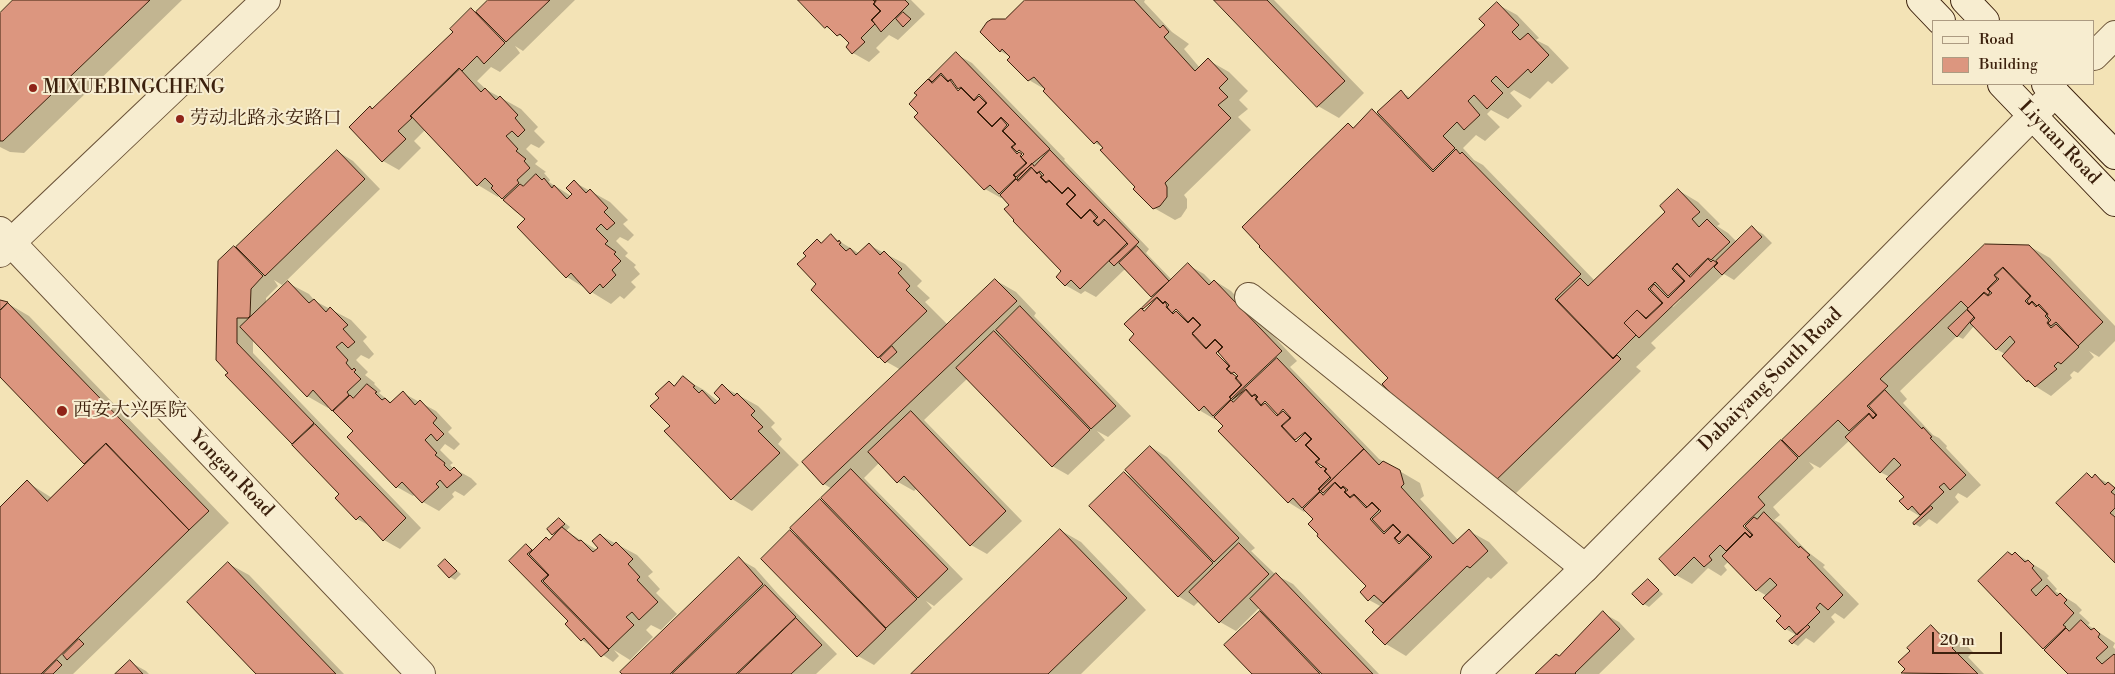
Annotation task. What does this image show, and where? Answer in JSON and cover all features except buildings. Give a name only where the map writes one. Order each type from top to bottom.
[{"type":"street","points":[[4,242],[266,0]]},
{"type":"street","points":[[1921,0],[1941,20]]},
{"type":"street","points":[[1965,0],[1985,20]]},
{"type":"street","points":[[2095,55],[2115,35]]},
{"type":"street","name":"Liyuan Road","points":[[2003,85],[2115,202]]},
{"type":"street","name":"Liyuan Road","points":[[2056,87],[2115,155]]},
{"type":"street","name":"Dabaiyang South Road","points":[[1475,674],[1585,568],[2033,115],[2056,87]]},
{"type":"street","name":"Yongan Road","points":[[4,242],[421,674]]},
{"type":"street","points":[[1249,297],[1585,568]]},
{"type":"place","name":"MIXUEBINGCHENG","points":[[33,88]]},
{"type":"place","name":"劳动北路永安路口","points":[[180,119]]},
{"type":"place","name":"西安大兴医院","points":[[62,411]]}]
